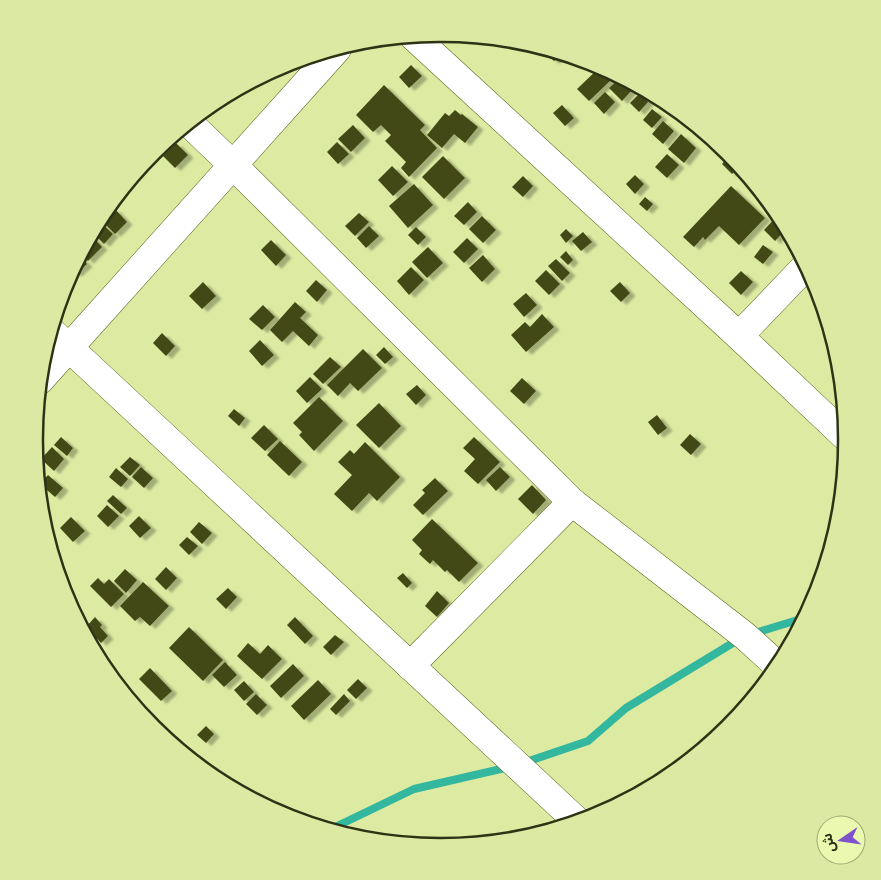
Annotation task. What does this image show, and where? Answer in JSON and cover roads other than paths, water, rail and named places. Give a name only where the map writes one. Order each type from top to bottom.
[{"type":"street","points":[[420,43],[739,336],[838,430]]},
{"type":"street","points":[[53,353],[60,339],[233,165],[328,59]]},
{"type":"street","points":[[195,128],[572,502],[745,636],[772,660]]},
{"type":"street","points":[[739,336],[801,272]]},
{"type":"street","points":[[60,339],[571,815]]},
{"type":"street","points":[[410,666],[572,502]]},
{"type":"waterway","points":[[752,634],[794,621]]},
{"type":"waterway","points":[[523,763],[588,741],[626,708],[741,638]]},
{"type":"waterway","points":[[340,825],[414,789],[510,767]]}]
